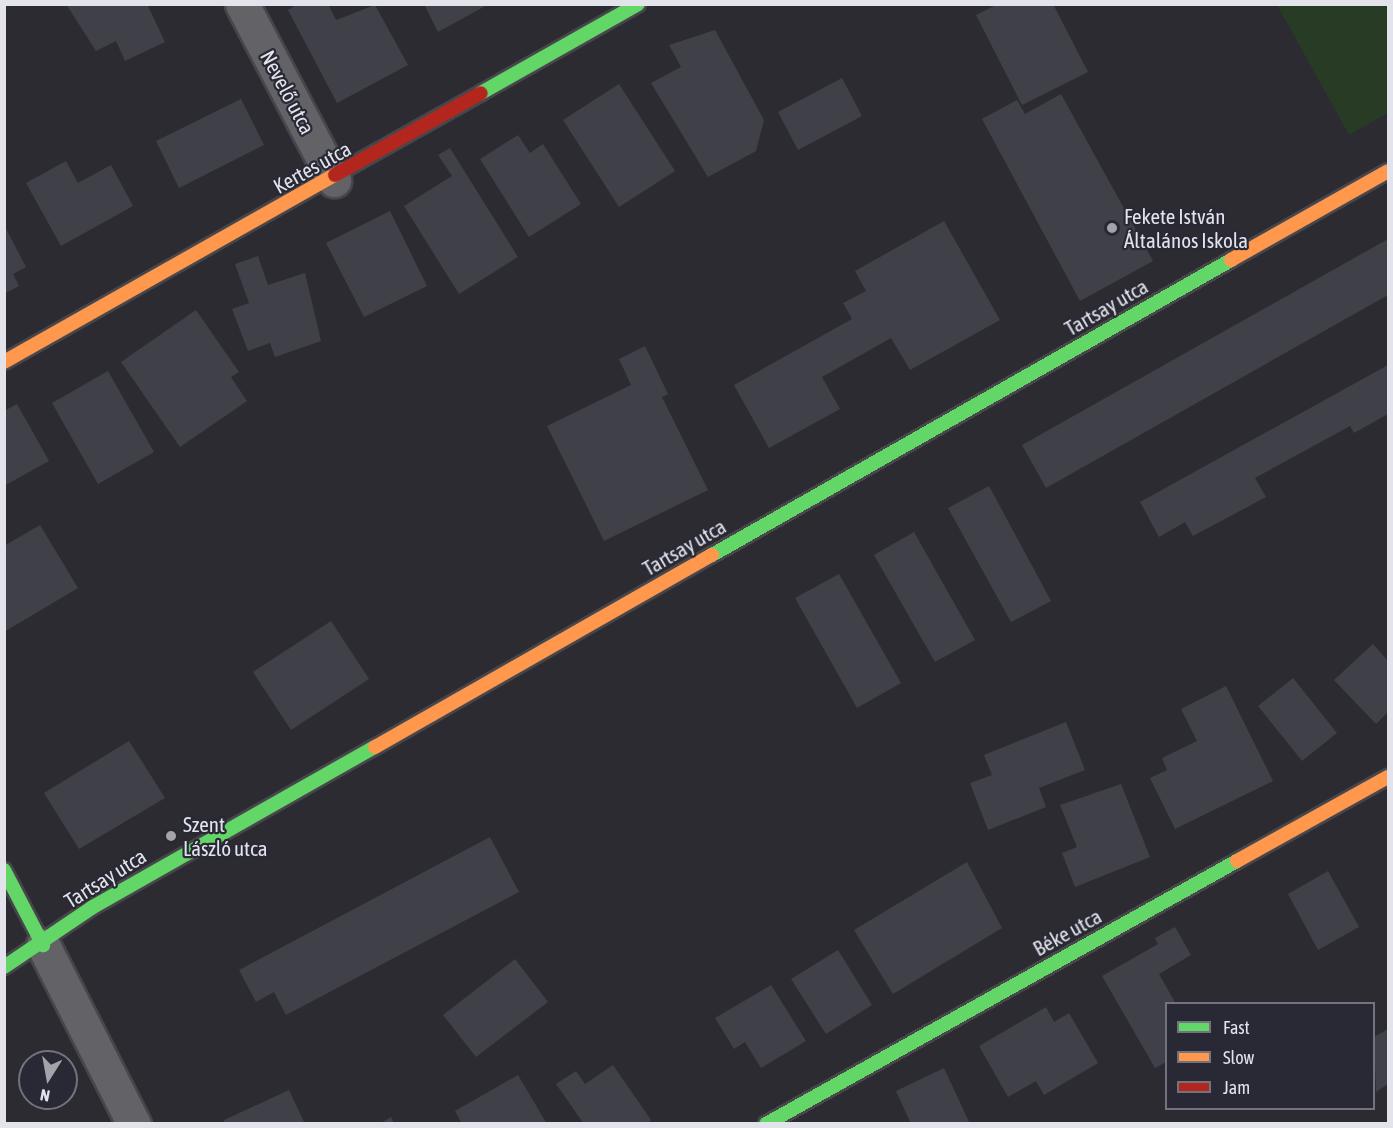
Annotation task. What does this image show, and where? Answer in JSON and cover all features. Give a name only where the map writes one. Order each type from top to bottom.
[{"type":"street","name":"Nevelő utca","points":[[242,4],[334,180]]},
{"type":"street","name":"Kertes utca","points":[[4,362],[334,180],[638,4]]},
{"type":"street","name":"Tartsay utca","points":[[4,967],[43,945],[103,901],[1389,171]]},
{"type":"street","name":"Béke utca","points":[[766,1124],[1389,777]]},
{"type":"street","points":[[4,870],[134,1124]]},
{"type":"green space","points":[[1277,5],[1388,5],[1388,113],[1349,135]]},
{"type":"building","points":[[66,4],[147,4],[165,42],[125,61],[116,41],[96,51]]},
{"type":"building","points":[[297,4],[328,4],[336,20],[375,5],[408,65],[337,103],[288,10]]},
{"type":"building","points":[[424,4],[489,4],[438,32]]},
{"type":"building","points":[[998,4],[1053,4],[1088,72],[1022,105],[976,15]]},
{"type":"building","points":[[715,30],[764,120],[756,151],[708,177],[651,83],[681,67],[669,45]]},
{"type":"building","points":[[842,78],[862,116],[798,150],[778,112]]},
{"type":"building","points":[[619,84],[675,171],[619,207],[563,120]]},
{"type":"building","points":[[1061,94],[1153,261],[1080,301],[982,119],[1017,100],[1025,114]]},
{"type":"building","points":[[241,99],[264,145],[179,188],[156,141]]},
{"type":"building","points":[[518,135],[530,153],[543,144],[581,204],[529,237],[480,159]]},
{"type":"building","points":[[450,148],[518,257],[459,294],[404,206],[452,176],[438,155]]},
{"type":"building","points":[[66,161],[78,183],[111,165],[133,206],[61,246],[26,183]]},
{"type":"building","points":[[390,211],[427,286],[364,317],[326,243]]},
{"type":"building","points":[[944,221],[1000,320],[910,370],[891,338],[822,377],[840,409],[769,448],[734,385],[852,319],[843,303],[866,291],[855,271]]},
{"type":"building","points":[[4,225],[26,267],[13,274],[19,286],[4,294]]},
{"type":"building","points":[[1388,239],[1388,295],[1046,488],[1022,445]]},
{"type":"building","points":[[258,256],[268,285],[305,273],[321,341],[275,357],[270,343],[248,351],[232,309],[249,303],[235,264]]},
{"type":"building","points":[[196,310],[239,372],[231,377],[247,401],[180,447],[121,362]]},
{"type":"building","points":[[645,346],[668,394],[662,397],[708,490],[604,541],[547,426],[631,385],[619,359]]},
{"type":"building","points":[[1388,365],[1388,414],[1354,433],[1350,426],[1255,478],[1266,497],[1193,536],[1185,522],[1159,537],[1140,502]]},
{"type":"building","points":[[108,371],[154,452],[98,484],[52,403]]},
{"type":"building","points":[[17,404],[49,461],[4,486],[4,411]]},
{"type":"building","points":[[989,486],[1051,601],[1011,622],[948,508]]},
{"type":"building","points":[[40,525],[78,588],[4,632],[4,546]]},
{"type":"building","points":[[914,532],[975,640],[935,662],[874,555]]},
{"type":"building","points":[[839,574],[901,683],[857,708],[795,598]]},
{"type":"building","points":[[331,621],[369,679],[291,730],[253,672]]},
{"type":"building","points":[[1373,644],[1388,661],[1388,712],[1376,724],[1334,680]]},
{"type":"building","points":[[1293,678],[1337,733],[1302,761],[1258,706]]},
{"type":"building","points":[[1226,686],[1273,781],[1175,829],[1150,778],[1167,770],[1162,758],[1197,741],[1181,709]]},
{"type":"building","points":[[1066,722],[1085,770],[1039,788],[1046,807],[988,830],[970,783],[992,775],[984,755]]},
{"type":"building","points":[[129,741],[165,798],[79,849],[44,793]]},
{"type":"building","points":[[1121,784],[1150,857],[1075,887],[1062,853],[1077,847],[1060,805]]},
{"type":"building","points":[[490,837],[519,892],[286,1015],[274,992],[256,1002],[239,970]]},
{"type":"building","points":[[967,862],[1002,928],[893,994],[854,930]]},
{"type":"building","points":[[1328,871],[1359,927],[1318,950],[1288,894]]},
{"type":"building","points":[[1175,927],[1191,955],[1159,974],[1175,1002],[1165,1002],[1165,1063],[1155,1068],[1102,976],[1158,944],[1155,938]]},
{"type":"building","points":[[838,950],[872,1005],[826,1034],[791,979]]},
{"type":"building","points":[[515,959],[548,1002],[476,1057],[443,1015]]},
{"type":"building","points":[[771,985],[806,1041],[761,1068],[745,1042],[734,1049],[715,1018]]},
{"type":"building","points":[[1046,1007],[1054,1022],[1069,1013],[1098,1063],[1044,1095],[1036,1081],[1008,1097],[979,1046]]},
{"type":"building","points":[[1388,1029],[1388,1084],[1376,1092],[1375,1064],[1375,1036]]},
{"type":"building","points":[[613,1065],[651,1120],[647,1124],[584,1124],[556,1084],[576,1071],[585,1084]]},
{"type":"building","points":[[944,1068],[970,1124],[911,1124],[896,1091]]},
{"type":"building","points":[[518,1075],[547,1124],[462,1124],[455,1111]]},
{"type":"building","points":[[289,1090],[305,1124],[225,1124],[224,1120]]},
{"type":"building","points":[[391,1117],[394,1124],[379,1124]]},
{"type":"traffic: fast","points":[[481,93],[638,4]]},
{"type":"traffic: fast","points":[[712,555],[1231,260]]},
{"type":"traffic: fast","points":[[4,967],[93,907],[375,747]]},
{"type":"traffic: fast","points":[[766,1124],[1237,861]]},
{"type":"traffic: fast","points":[[4,870],[43,945]]},
{"type":"traffic: slow","points":[[1231,260],[1388,171]]},
{"type":"traffic: slow","points":[[4,362],[335,175]]},
{"type":"traffic: slow","points":[[375,747],[712,555]]},
{"type":"traffic: slow","points":[[1237,861],[1388,777]]},
{"type":"traffic: jam","points":[[335,175],[481,93]]},
{"type":"place","name":"Fekete István Általános Iskola","points":[[1112,228]]},
{"type":"place","name":"Szent László utca","points":[[171,836]]}]
